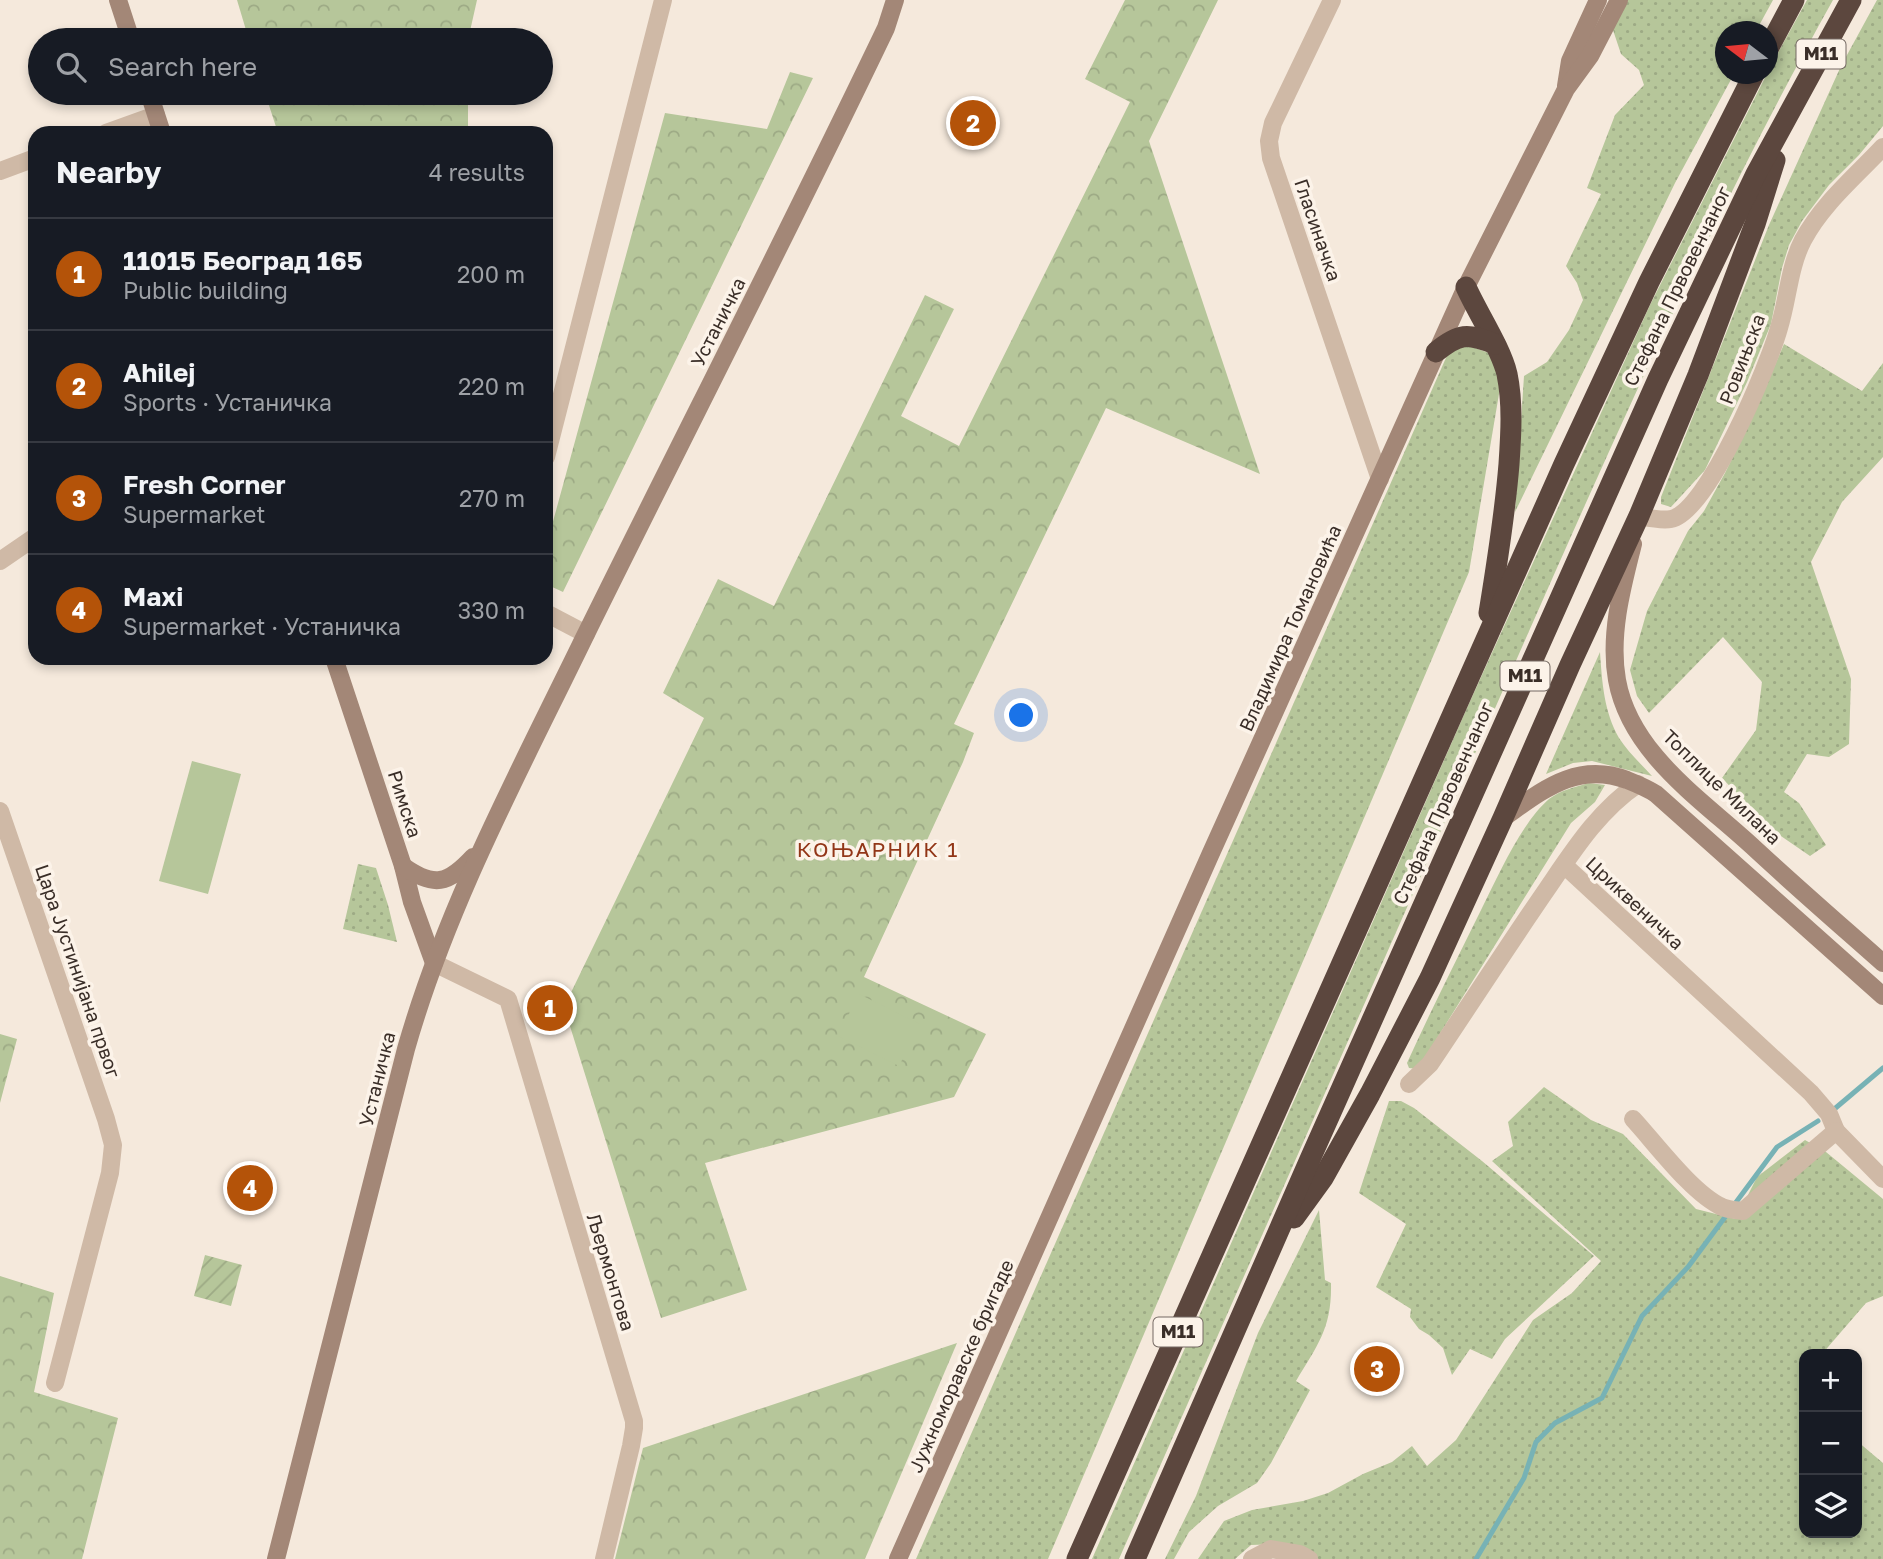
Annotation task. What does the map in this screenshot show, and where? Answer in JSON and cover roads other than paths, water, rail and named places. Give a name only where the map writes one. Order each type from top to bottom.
[{"type":"highway","name":"M11","points":[[1778,30],[1794,0]]},
{"type":"highway","name":"Стефана Првовенчаног","points":[[1135,1559],[1658,379],[1751,186],[1851,0]]},
{"type":"highway","name":"Стефана Првовенчаног","points":[[1077,1559],[1570,452],[1643,294],[1749,84]]},
{"type":"highway","points":[[1272,1250],[1323,1178],[1346,1138],[1430,978],[1503,818],[1639,516],[1731,290],[1755,224],[1791,108]]},
{"type":"highway","points":[[1465,287],[1506,371],[1511,401],[1510,441],[1498,559],[1484,643]]},
{"type":"highway","points":[[1436,352],[1449,341],[1469,335],[1494,344]]},
{"type":"main road","points":[[118,0],[127,28]]},
{"type":"main road","name":"Устаничка","points":[[276,1559],[406,1049],[419,1002],[455,908],[586,634],[806,195],[886,28],[895,0]]},
{"type":"main road","name":"Устаничка","points":[[886,28],[906,0]]},
{"type":"main road","name":"Владимира Томановића","points":[[1566,89],[1570,61],[1598,0]]},
{"type":"main road","name":"Владимира Томановића","points":[[1062,1189],[1465,287],[1566,89],[1590,57],[1619,0]]},
{"type":"main road","points":[[153,105],[160,126]]},
{"type":"main road","name":"Топлице Милана","points":[[1639,516],[1618,612],[1616,634],[1617,678],[1627,715],[1646,745],[1668,769],[1883,963]]},
{"type":"main road","name":"Римска","points":[[336,665],[434,963]]},
{"type":"main road","points":[[1503,818],[1542,791],[1572,777],[1597,774],[1638,784],[1656,794],[1883,996]]},
{"type":"main road","points":[[1706,839],[1723,821]]},
{"type":"main road","points":[[403,866],[428,880],[450,878],[461,871],[483,847]]},
{"type":"main road","name":"Јужноморавске бригаде","points":[[898,1559],[1062,1189]]},
{"type":"street","points":[[553,430],[663,0]]},
{"type":"street","name":"Гласиначка","points":[[1332,0],[1273,123],[1269,141],[1271,158],[1380,479]]},
{"type":"street","points":[[125,126],[156,115]]},
{"type":"street","name":"Ровињска","points":[[1639,516],[1673,519],[1699,498],[1713,477],[1773,348],[1802,242],[1834,196],[1883,147]]},
{"type":"street","points":[[0,171],[28,161]]},
{"type":"street","points":[[0,561],[28,542]]},
{"type":"street","points":[[553,617],[586,634]]},
{"type":"street","points":[[1563,865],[1612,804],[1638,784]]},
{"type":"street","name":"Цара Јустинијана првог","points":[[0,811],[96,1087],[113,1145],[107,1185],[55,1383]]},
{"type":"street","name":"Цриквеничка","points":[[1409,1084],[1430,1065],[1563,865],[1811,1093],[1829,1114],[1836,1131],[1883,1179]]},
{"type":"street","name":"Љермонтова","points":[[434,963],[508,999],[634,1421],[631,1447],[604,1559]]},
{"type":"street","points":[[1633,1119],[1709,1199],[1725,1208],[1744,1211],[1836,1131]]},
{"type":"street","points":[[1252,1559],[1271,1549],[1300,1554],[1309,1559]]},
{"type":"waterway","points":[[1832,1111],[1883,1068]]},
{"type":"waterway","points":[[1476,1559],[1524,1478],[1536,1442],[1555,1423],[1602,1398],[1642,1316],[1688,1267],[1777,1147],[1818,1121]]},
{"type":"place","name":"Ahilej","points":[[973,123]]},
{"type":"place","name":"11015 Београд 165","points":[[550,1008]]},
{"type":"place","name":"Maxi","points":[[250,1188]]},
{"type":"place","name":"Fresh Corner","points":[[1377,1369]]},
{"type":"district","name":"КОЊАРНИК 1","points":[[878,850]]}]
